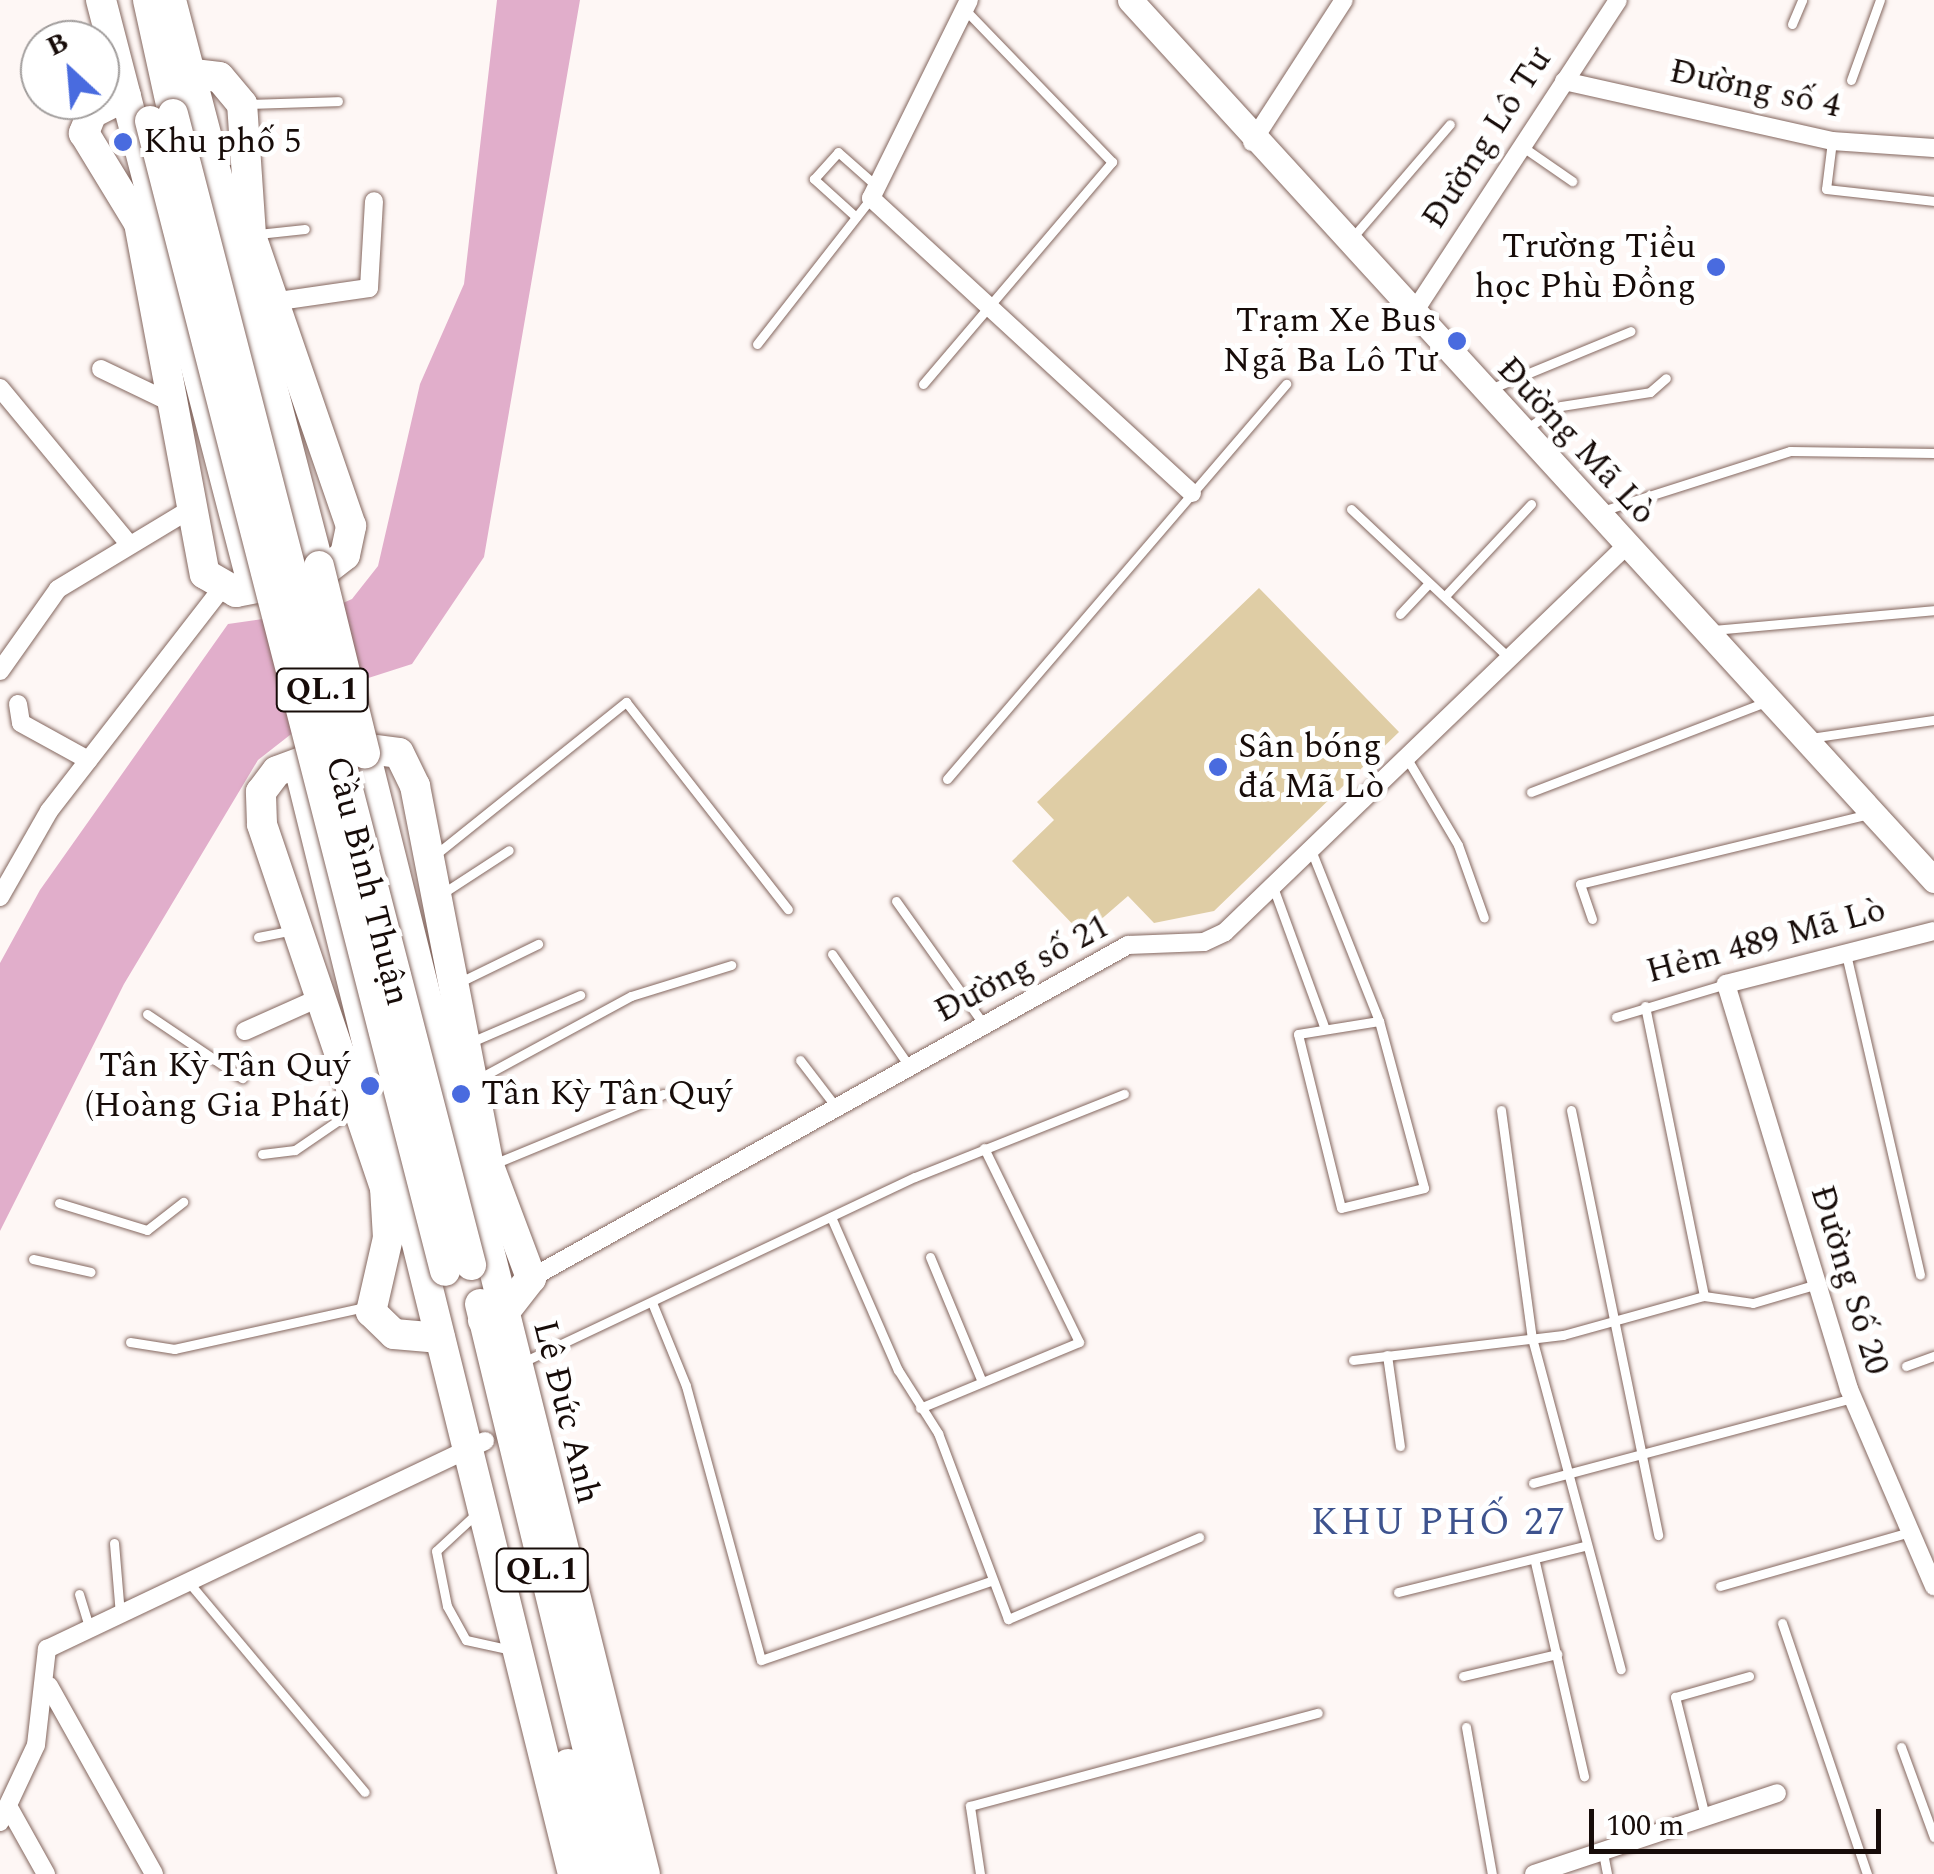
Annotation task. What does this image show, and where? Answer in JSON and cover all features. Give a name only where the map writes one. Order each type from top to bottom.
[{"type":"highway","name":"QL.1","points":[[101,0],[126,96]]},
{"type":"highway","name":"QL.1","points":[[119,0],[162,118]]},
{"type":"highway","name":"QL.1","points":[[148,0],[162,118]]},
{"type":"highway","name":"QL.1","points":[[171,0],[187,73]]},
{"type":"highway","points":[[126,96],[92,113],[84,133],[139,223],[189,510],[205,574],[221,588],[247,592],[318,576],[350,545],[347,513],[250,235],[242,104],[219,78],[187,73]]},
{"type":"highway","name":"Cầu Bình Thuận","points":[[187,73],[365,753],[474,1200]]},
{"type":"highway","name":"Cầu Bình Thuận","points":[[126,96],[300,771],[440,1338]]},
{"type":"highway","name":"Cầu Bình Thuận","points":[[162,118],[458,1268]]},
{"type":"highway","points":[[440,1338],[394,1334],[369,1306],[388,1214],[301,928],[259,808],[266,782],[286,765],[360,744],[399,753],[429,859],[489,1166],[530,1278],[493,1317]]},
{"type":"highway","name":"Lê Đức Anh","points":[[474,1200],[493,1317],[618,1874]]},
{"type":"highway","name":"QL.1","points":[[458,1268],[482,1510],[519,1652],[567,1804],[596,1874]]},
{"type":"highway","name":"Lê Đức Anh","points":[[458,1268],[493,1317],[516,1365],[645,1874]]},
{"type":"highway","name":"QL.1","points":[[440,1338],[477,1443],[567,1804],[573,1874]]},
{"type":"main road","name":"Đường Mã Lò","points":[[1130,0],[1252,142],[1766,702],[1872,813],[1922,852],[1934,880]]},
{"type":"street","points":[[1252,142],[1344,0]]},
{"type":"street","name":"Đường Lô Tư","points":[[1412,315],[1618,0]]},
{"type":"street","points":[[967,5],[872,190],[988,308],[1192,493]]},
{"type":"street","name":"Đường số 4","points":[[1564,81],[1832,141],[1934,148]]},
{"type":"street","points":[[272,302],[370,288],[374,201]]},
{"type":"street","points":[[101,368],[172,403]]},
{"type":"street","points":[[0,388],[128,543]]},
{"type":"street","points":[[0,671],[58,590],[128,543],[189,510]]},
{"type":"street","name":"Đường số 21","points":[[530,1278],[1128,946],[1204,942],[1273,886],[1626,546]]},
{"type":"street","points":[[0,896],[88,760],[221,588]]},
{"type":"street","points":[[18,704],[20,723],[88,760]]},
{"type":"street","name":"Hẻm 489 Mã Lò","points":[[1726,984],[1934,930]]},
{"type":"street","name":"Đường Số 20","points":[[1726,984],[1814,1285],[1852,1398],[1933,1582]]},
{"type":"street","points":[[245,1031],[320,997]]},
{"type":"street","points":[[46,1874],[4,1814],[36,1745],[49,1686],[47,1649],[89,1626],[191,1585],[477,1443]]},
{"type":"street","points":[[49,1686],[154,1874]]},
{"type":"street","points":[[1534,1874],[1778,1793]]},
{"type":"lane","points":[[1792,24],[1802,0]]},
{"type":"lane","points":[[1851,80],[1880,0]]},
{"type":"lane","points":[[923,384],[1112,162],[967,5]]},
{"type":"lane","points":[[242,104],[338,101]]},
{"type":"lane","points":[[1348,244],[1450,124]]},
{"type":"lane","points":[[1832,141],[1826,189],[1934,200]]},
{"type":"lane","points":[[1520,145],[1572,181]]},
{"type":"lane","points":[[757,344],[856,217],[872,190],[838,152],[814,179],[856,217]]},
{"type":"lane","points":[[250,235],[305,229]]},
{"type":"lane","points":[[1483,392],[1631,331]]},
{"type":"lane","points":[[1521,433],[1561,406],[1650,392],[1666,378]]},
{"type":"lane","points":[[947,779],[1286,384]]},
{"type":"lane","points":[[1595,513],[1790,451],[1934,453]]},
{"type":"lane","points":[[1445,596],[1532,504]]},
{"type":"lane","points":[[1350,509],[1508,656]]},
{"type":"lane","points":[[1400,614],[1429,583]]},
{"type":"lane","points":[[1704,631],[1934,610]]},
{"type":"lane","points":[[429,859],[626,702],[788,909]]},
{"type":"lane","points":[[1531,792],[1766,702]]},
{"type":"lane","points":[[1803,739],[1934,720]]},
{"type":"lane","points":[[1405,755],[1458,845],[1484,918]]},
{"type":"lane","points":[[1592,919],[1580,884],[1872,813]]},
{"type":"lane","points":[[1310,847],[1379,1021],[1424,1188],[1341,1208],[1298,1034],[1324,1026],[1379,1021]]},
{"type":"lane","points":[[435,898],[509,850]]},
{"type":"lane","points":[[1273,886],[1324,1026]]},
{"type":"lane","points":[[896,901],[984,1025]]},
{"type":"lane","points":[[258,936],[301,928]]},
{"type":"lane","points":[[453,986],[538,944]]},
{"type":"lane","points":[[832,954],[909,1066]]},
{"type":"lane","points":[[1846,954],[1920,1276]]},
{"type":"lane","points":[[471,1082],[631,996],[730,965]]},
{"type":"lane","name":"Hẻm 489 Mã Lò","points":[[1616,1017],[1726,984]]},
{"type":"lane","points":[[464,1044],[580,995]]},
{"type":"lane","points":[[1645,1006],[1704,1296]]},
{"type":"lane","points":[[147,1014],[242,1078]]},
{"type":"lane","points":[[800,1060],[836,1107]]},
{"type":"lane","points":[[489,1166],[663,1094]]},
{"type":"lane","points":[[516,1365],[653,1305],[832,1216],[984,1148],[1124,1094]]},
{"type":"lane","points":[[262,1154],[294,1150],[358,1108]]},
{"type":"lane","points":[[1501,1110],[1532,1338],[1584,1546],[1621,1669]]},
{"type":"lane","points":[[1570,1110],[1658,1535]]},
{"type":"lane","points":[[920,1408],[1078,1342],[984,1148]]},
{"type":"lane","points":[[59,1203],[147,1230],[184,1202]]},
{"type":"lane","points":[[832,1216],[920,1408],[938,1433],[990,1581],[1008,1619],[1198,1537]]},
{"type":"lane","points":[[930,1257],[982,1382]]},
{"type":"lane","points":[[33,1258],[91,1272]]},
{"type":"lane","points":[[1353,1360],[1532,1338],[1612,1322],[1704,1296],[1752,1303],[1814,1285]]},
{"type":"lane","points":[[653,1305],[686,1386],[761,1660],[990,1581]]},
{"type":"lane","points":[[130,1342],[174,1348],[369,1306]]},
{"type":"lane","points":[[1387,1354],[1400,1446]]},
{"type":"lane","points":[[1906,1366],[1934,1356]]},
{"type":"lane","points":[[1533,1483],[1568,1477],[1852,1398]]},
{"type":"lane","points":[[482,1510],[457,1522],[436,1552],[447,1606],[466,1640],[519,1652]]},
{"type":"lane","points":[[1720,1586],[1910,1532]]},
{"type":"lane","points":[[114,1543],[120,1614]]},
{"type":"lane","points":[[1398,1592],[1534,1562],[1584,1546]]},
{"type":"lane","points":[[1534,1562],[1584,1776]]},
{"type":"lane","points":[[191,1585],[364,1792]]},
{"type":"lane","points":[[79,1594],[89,1626]]},
{"type":"lane","points":[[1782,1624],[1867,1874]]},
{"type":"lane","points":[[1464,1676],[1557,1654]]},
{"type":"lane","points":[[1705,1816],[1675,1697],[1749,1676]]},
{"type":"lane","points":[[980,1874],[970,1806],[1318,1713]]},
{"type":"lane","points":[[1466,1727],[1492,1874]]},
{"type":"lane","points":[[1900,1747],[1934,1837]]},
{"type":"lane","points":[[1602,1852],[1607,1874]]},
{"type":"shaded area","points":[[497,0],[580,0],[484,557],[412,664],[359,681],[258,760],[124,984],[0,1231],[0,963],[40,890],[228,624],[327,610],[352,599],[378,566],[420,384],[464,284]]},
{"type":"shaded area","name":"Sân bóng đá Mã Lò","points":[[1259,588],[1399,732],[1214,911],[1154,923],[1128,896],[1083,935],[1012,861],[1054,820],[1037,802]]},
{"type":"place","name":"Khu phố 5","points":[[123,142]]},
{"type":"place","name":"Trường Tiểu học Phù Đổng","points":[[1716,267]]},
{"type":"place","name":"Trạm Xe Bus Ngã Ba Lô Tư","points":[[1457,341]]},
{"type":"place","name":"Sân bóng đá Mã Lò","points":[[1218,767]]},
{"type":"place","name":"Tân Kỳ Tân Quý (Hoàng Gia Phát)","points":[[370,1086]]},
{"type":"place","name":"Tân Kỳ Tân Quý","points":[[461,1094]]},
{"type":"district","name":"KHU PHỐ 27","points":[[1439,1524]]}]
